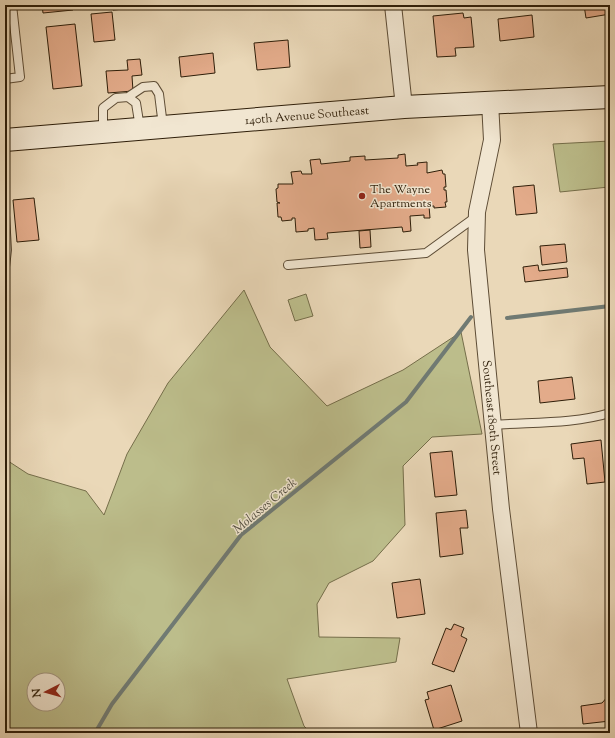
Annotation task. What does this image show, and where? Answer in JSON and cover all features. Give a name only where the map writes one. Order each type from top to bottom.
[{"type":"main road","name":"140th Avenue Southeast","points":[[5,140],[404,107],[490,102],[610,98]]},
{"type":"street","points":[[393,5],[404,107]]},
{"type":"street","name":"Southeast 180th Street","points":[[490,102],[492,140],[477,216],[476,250],[504,531],[529,733]]},
{"type":"lane","points":[[5,79],[20,77],[12,5]]},
{"type":"lane","points":[[104,132],[103,108],[116,98],[128,97],[143,87],[154,86],[159,94],[163,127]]},
{"type":"lane","points":[[128,97],[136,103],[140,129]]},
{"type":"lane","points":[[5,215],[7,250],[5,268]]},
{"type":"lane","points":[[288,265],[426,253],[477,216]]},
{"type":"lane","points":[[493,425],[582,419],[610,412]]},
{"type":"green space","points":[[610,141],[610,190],[609,187],[560,192],[553,144]]},
{"type":"green space","points":[[244,290],[270,347],[327,406],[403,370],[461,332],[482,434],[432,437],[403,466],[405,525],[373,561],[329,583],[317,604],[319,637],[400,638],[396,662],[287,679],[304,726],[311,733],[5,733],[5,459],[28,474],[86,491],[104,515],[127,454],[168,383]]},
{"type":"green space","points":[[306,294],[313,316],[295,321],[288,300]]},
{"type":"building","points":[[42,5],[73,5],[73,10],[43,13]]},
{"type":"building","points":[[112,5],[134,5],[135,8],[113,10]]},
{"type":"building","points":[[584,5],[610,5],[610,14],[586,18]]},
{"type":"building","points":[[112,12],[115,40],[94,42],[91,14]]},
{"type":"building","points":[[463,13],[464,18],[471,17],[474,47],[455,48],[456,56],[437,57],[433,16]]},
{"type":"building","points":[[532,15],[534,37],[500,41],[498,19]]},
{"type":"building","points":[[75,24],[82,86],[53,89],[46,27]]},
{"type":"building","points":[[288,40],[290,67],[257,70],[254,43]]},
{"type":"building","points":[[213,53],[215,73],[181,77],[179,57]]},
{"type":"building","points":[[140,59],[142,75],[132,76],[133,91],[108,93],[106,71],[128,70],[127,60]]},
{"type":"building","name":"The Wayne Apartments","points":[[405,154],[406,166],[418,165],[417,163],[427,162],[427,173],[442,170],[443,174],[445,174],[446,187],[444,187],[444,190],[446,190],[446,207],[434,208],[434,206],[429,206],[430,218],[424,218],[424,215],[410,216],[411,231],[403,232],[402,227],[327,233],[328,239],[315,240],[314,228],[308,229],[308,231],[296,232],[295,218],[292,218],[292,220],[282,221],[281,217],[278,217],[277,203],[280,203],[277,202],[276,189],[278,188],[278,184],[293,184],[291,172],[301,171],[302,174],[312,174],[310,160],[320,159],[321,164],[350,161],[350,157],[365,156],[365,160],[398,158],[398,155]]},
{"type":"building","points":[[534,185],[537,213],[516,215],[513,187]]},
{"type":"building","points":[[34,198],[39,240],[17,242],[13,200]]},
{"type":"building","points":[[370,230],[371,247],[360,248],[359,231]]},
{"type":"building","points":[[565,244],[567,262],[542,265],[540,246]]},
{"type":"building","points":[[538,265],[539,271],[567,268],[568,277],[525,282],[523,267]]},
{"type":"building","points":[[572,377],[575,399],[540,403],[538,381]]},
{"type":"building","points":[[601,440],[605,482],[587,484],[584,458],[573,459],[571,444]]},
{"type":"building","points":[[452,451],[457,495],[435,497],[430,453]]},
{"type":"building","points":[[466,510],[468,528],[460,528],[463,554],[440,557],[436,513]]},
{"type":"building","points":[[420,579],[425,614],[397,618],[392,583]]},
{"type":"building","points":[[454,624],[464,628],[461,636],[467,639],[454,672],[432,664],[446,628],[451,630]]},
{"type":"building","points":[[451,685],[462,721],[434,730],[425,700],[429,699],[427,692]]},
{"type":"building","points":[[609,695],[610,721],[583,724],[581,706],[602,703]]},
{"type":"waterway","name":"Molasses Creek","points":[[507,318],[610,306]]},
{"type":"waterway","name":"Molasses Creek","points":[[95,733],[112,704],[241,535],[406,402],[471,317]]},
{"type":"place","name":"The Wayne Apartments","points":[[362,196]]}]
